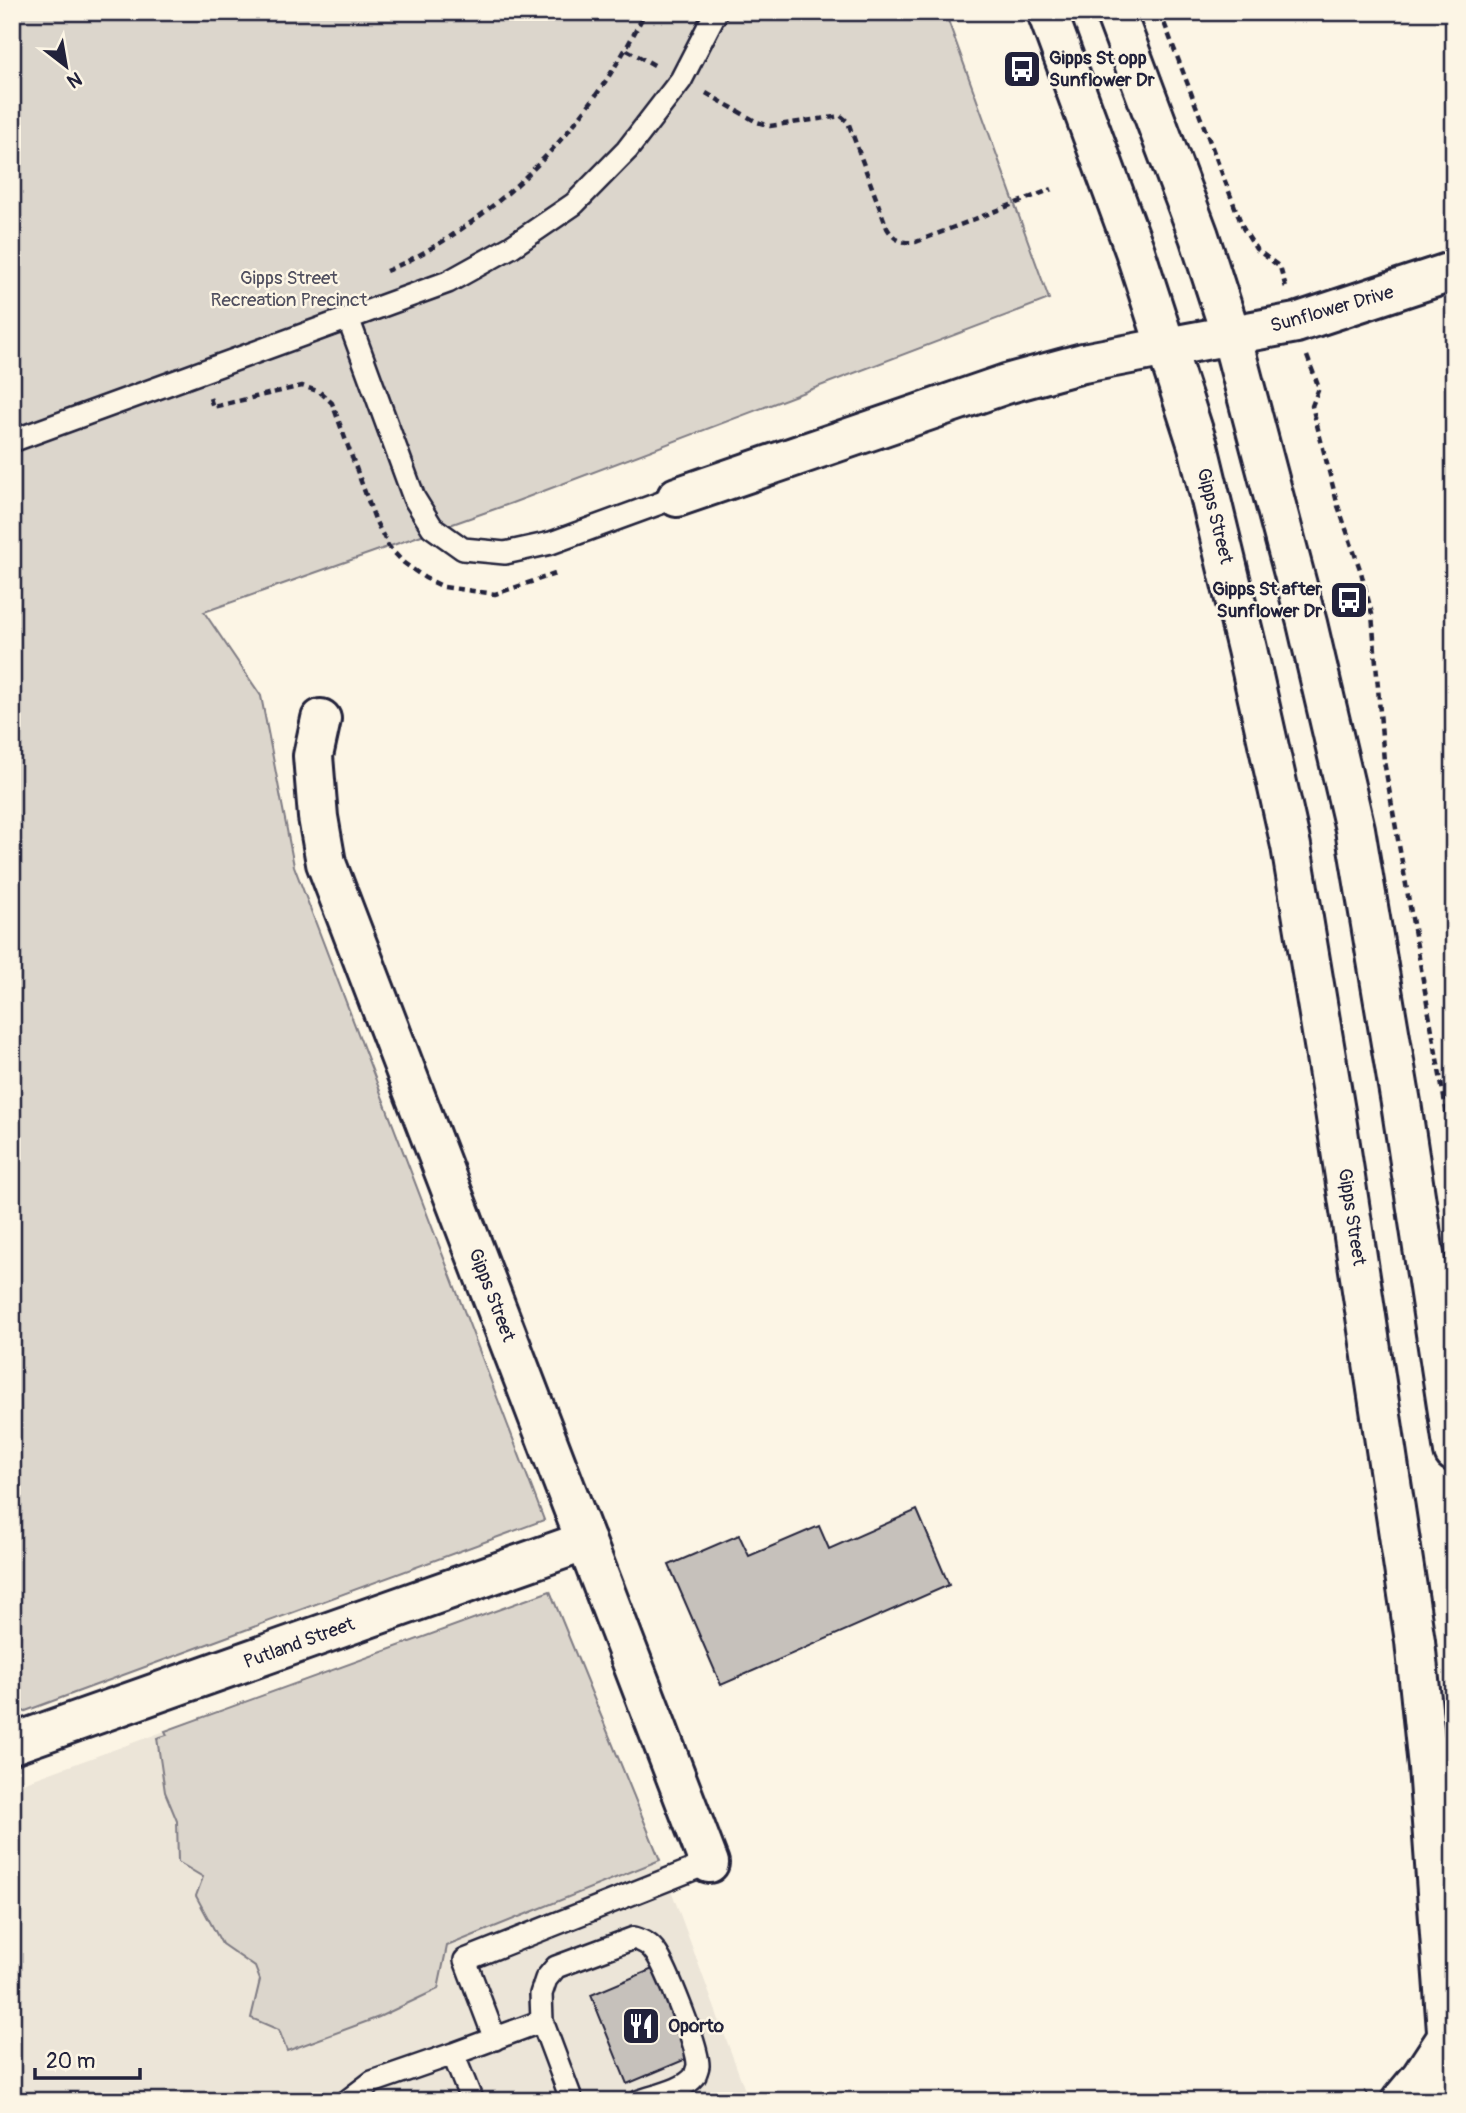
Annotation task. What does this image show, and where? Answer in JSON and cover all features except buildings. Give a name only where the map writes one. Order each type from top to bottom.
[{"type":"main road","name":"Gipps Street","points":[[1047,12],[1135,251],[1198,446],[1291,846],[1335,1111],[1415,1640],[1428,1767],[1452,2101]]},
{"type":"main road","points":[[1115,12],[1199,236],[1231,335],[1307,623],[1355,829],[1403,1116],[1454,1452]]},
{"type":"main road","name":"Sunflower Drive","points":[[1167,346],[1296,323],[1454,271]]},
{"type":"main road","points":[[677,497],[1006,384],[1083,363],[1167,346]]},
{"type":"main road","name":"Gipps Street","points":[[321,719],[313,756],[318,817],[326,863],[709,1863]]},
{"type":"main road","name":"Putland Street","points":[[12,1744],[586,1541]]},
{"type":"main road","points":[[1401,2101],[1446,2039]]},
{"type":"lane","points":[[12,441],[448,282],[510,247],[574,204],[626,150],[681,80],[716,12]]},
{"type":"lane","points":[[348,318],[414,498],[432,527],[463,549],[505,553],[551,543],[677,497]]},
{"type":"lane","points":[[495,2039],[465,1961],[709,1863]]},
{"type":"lane","points":[[572,2101],[542,2021],[541,1994],[546,1979],[556,1967],[634,1938],[645,1942],[656,1952],[692,2040],[699,2066],[695,2076],[675,2090],[640,2101]]},
{"type":"lane","points":[[347,2101],[372,2082],[542,2021]]},
{"type":"lane","points":[[453,2054],[472,2101]]},
{"type":"path","points":[[384,272],[406,263],[446,238],[526,178],[592,103],[626,49],[645,12]]},
{"type":"path","points":[[1160,12],[1243,228],[1256,249],[1280,267]]},
{"type":"path","points":[[626,49],[757,122],[771,126],[841,116],[848,122],[887,228],[894,239],[903,243],[916,242],[1052,189]]},
{"type":"path","points":[[200,372],[213,407],[302,386],[320,392],[332,403],[376,522],[389,547],[404,564],[425,578],[444,587],[495,594],[555,575]]},
{"type":"path","points":[[1312,372],[1319,388],[1312,406],[1319,437],[1338,506],[1361,572],[1371,614],[1384,761],[1454,1154]]},
{"type":"shaded area","points":[[165,1731],[287,2050],[379,2017],[438,1989],[447,1946],[660,1860],[749,2101],[12,2101],[12,1787]]},
{"type":"green space","name":"Gipps Street Recreation Precinct","points":[[12,12],[945,12],[1049,299],[512,503],[204,612],[261,696],[294,866],[544,1520],[12,1716]]},
{"type":"green space","points":[[550,1591],[660,1860],[447,1946],[438,1989],[379,2017],[287,2051],[279,2030],[251,2018],[260,1980],[255,1967],[222,1944],[196,1896],[203,1877],[178,1862],[177,1821],[165,1792],[157,1738],[167,1735],[165,1731]]},
{"type":"place","name":"Gipps St opp Sunflower Dr","points":[[1022,69]]},
{"type":"place","name":"Gipps St after Sunflower Dr","points":[[1349,600]]},
{"type":"place","name":"Oporto","points":[[641,2026]]}]
